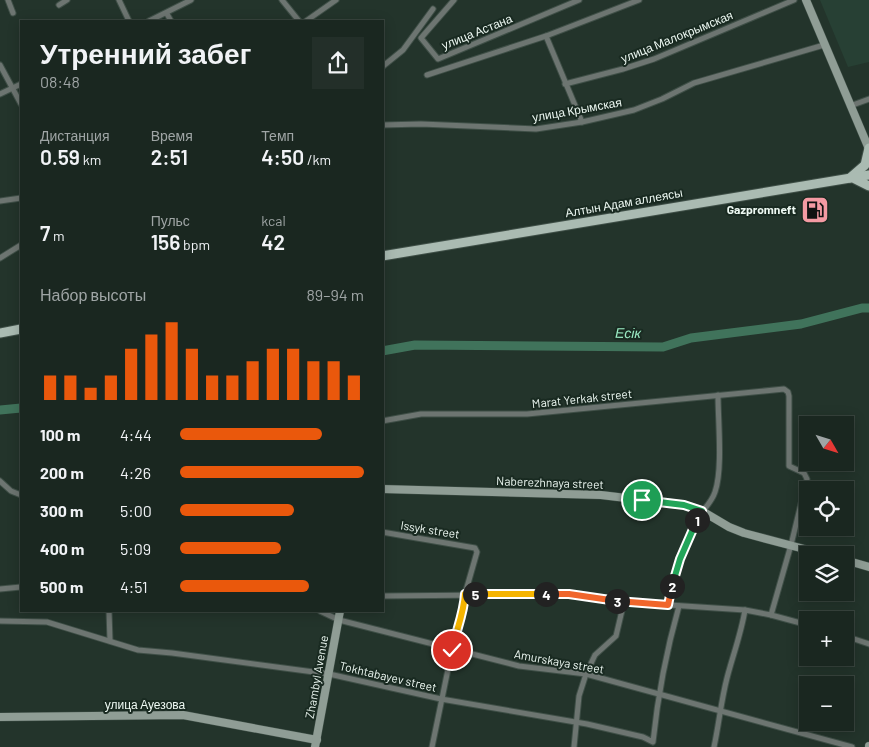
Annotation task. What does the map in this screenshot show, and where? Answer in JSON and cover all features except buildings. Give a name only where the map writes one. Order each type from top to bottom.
[{"type":"main road","points":[[868,146],[865,165],[851,179],[869,186]]},
{"type":"main road","name":"Алтын Адам аллеясы","points":[[384,256],[869,175]]},
{"type":"main road","points":[[0,333],[20,329]]},
{"type":"street","points":[[8,0],[13,13]]},
{"type":"street","points":[[59,5],[67,0]]},
{"type":"street","points":[[119,0],[128,20]]},
{"type":"street","points":[[152,20],[167,14],[191,0]]},
{"type":"street","points":[[282,0],[298,20]]},
{"type":"street","points":[[307,20],[336,0]]},
{"type":"street","name":"улица Астана","points":[[454,0],[421,38],[438,59],[579,0]]},
{"type":"street","points":[[427,75],[546,36],[639,0]]},
{"type":"street","name":"улица Малокрымская","points":[[565,84],[623,70],[654,60],[794,0]]},
{"type":"street","points":[[806,0],[868,146]]},
{"type":"street","points":[[384,65],[403,50],[433,9]]},
{"type":"street","points":[[167,14],[170,20]]},
{"type":"street","points":[[546,36],[582,122]]},
{"type":"street","name":"улица Крымская","points":[[384,125],[421,124],[536,129],[582,122],[634,110],[694,83],[824,45]]},
{"type":"street","points":[[0,65],[20,102]]},
{"type":"street","points":[[0,94],[20,85]]},
{"type":"street","points":[[850,106],[869,99]]},
{"type":"street","points":[[0,201],[20,198]]},
{"type":"street","points":[[0,258],[20,246]]},
{"type":"street","name":"Marat Yerkak street","points":[[384,421],[421,414],[527,414],[784,389],[788,392],[789,396],[789,466],[804,473],[806,479],[791,545]]},
{"type":"street","points":[[668,605],[680,559],[702,511],[712,498],[718,478],[718,395]]},
{"type":"street","points":[[0,481],[11,491],[20,495]]},
{"type":"street","name":"Naberezhnaya street","points":[[384,489],[601,495],[684,505],[702,511],[729,527],[744,533],[799,547]]},
{"type":"street","name":"Issyk street","points":[[384,532],[475,548],[476,552],[465,594]]},
{"type":"street","points":[[771,615],[791,545]]},
{"type":"street","points":[[854,563],[869,567]]},
{"type":"street","points":[[0,589],[20,588]]},
{"type":"street","points":[[432,747],[452,650],[464,611],[465,594]]},
{"type":"street","points":[[384,596],[569,594],[624,602],[745,610],[799,623]]},
{"type":"street","points":[[574,747],[579,696],[586,674],[595,655],[616,636],[624,602]]},
{"type":"street","points":[[658,694],[666,652],[679,606]]},
{"type":"street","points":[[714,747],[727,678],[742,632],[745,610]]},
{"type":"street","points":[[109,612],[110,642]]},
{"type":"street","name":"Amurskaya street","points":[[325,612],[452,650],[519,666],[586,674],[852,747]]},
{"type":"street","name":"Zhambyl Avenue","points":[[316,743],[339,615]]},
{"type":"street","name":"Tokhtabayev street","points":[[0,621],[47,622],[138,650],[172,652],[329,674],[441,699],[587,724],[643,737],[653,742],[658,694]]},
{"type":"street","points":[[854,639],[869,644]]},
{"type":"street","name":"улица Ауезова","points":[[0,717],[184,715],[316,743]]},
{"type":"shaded area","points":[[820,0],[869,0],[869,62],[848,67]]},
{"type":"waterway","name":"Есік","points":[[384,351],[415,345],[663,347],[691,338],[801,324],[862,308],[869,308]]},
{"type":"waterway","name":"Есік","points":[[0,410],[20,408]]},
{"type":"place","name":"Gazpromneft","points":[[815,210]]},
{"type":"route","points":[[452,650],[464,611],[465,594],[569,594],[624,602],[668,605],[680,559],[689,535],[702,511],[684,505],[642,500]]}]
